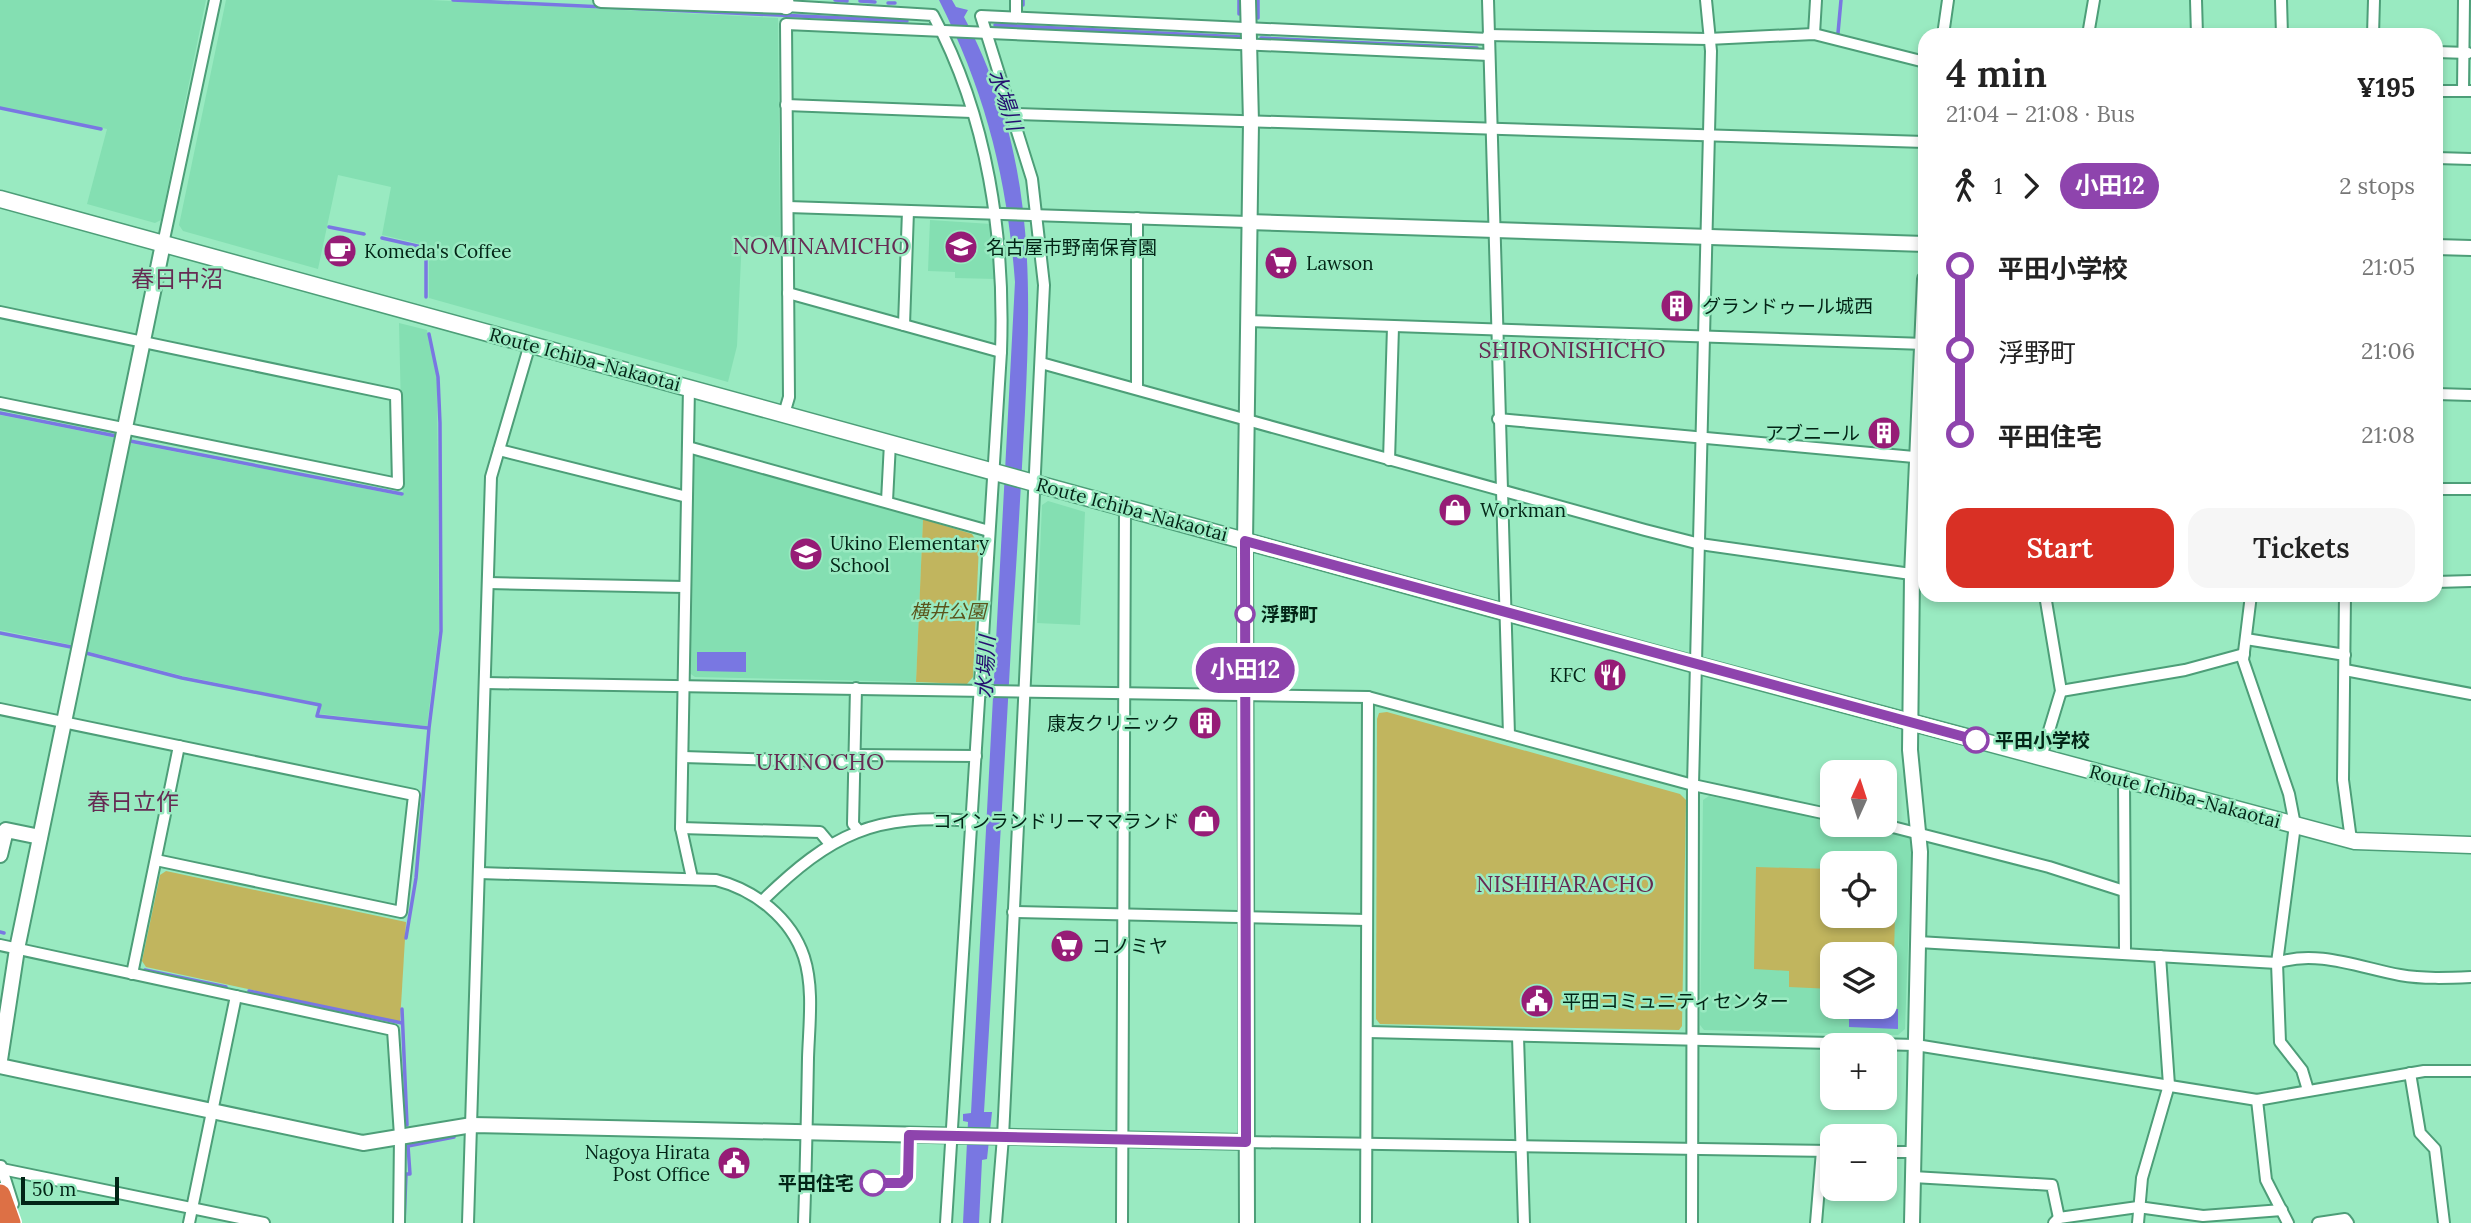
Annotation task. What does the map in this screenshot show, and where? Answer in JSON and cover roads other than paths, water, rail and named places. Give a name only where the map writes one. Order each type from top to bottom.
[{"type":"highway","points":[[0,1195],[10,1223]]},
{"type":"main road","name":"Route Ichiba-Nakaotai","points":[[0,199],[1697,665],[2351,840],[2471,845]]},
{"type":"street","points":[[0,1060],[17,949],[215,0]]},
{"type":"street","points":[[601,0],[785,3],[933,15],[945,30],[972,112],[996,214],[1002,265],[1001,352],[998,472],[989,531],[955,1136],[946,1223]]},
{"type":"street","points":[[1016,0],[1016,18]]},
{"type":"street","points":[[1247,1223],[1245,541],[1251,122],[1248,0]]},
{"type":"street","points":[[1488,0],[1495,331],[1509,735]]},
{"type":"street","points":[[1692,1223],[1690,1150],[1693,785],[1711,51],[1706,0]]},
{"type":"street","points":[[1814,34],[1816,0]]},
{"type":"street","points":[[1944,28],[1948,0]]},
{"type":"street","points":[[2089,28],[2094,0]]},
{"type":"street","points":[[2196,0],[2197,28]]},
{"type":"street","points":[[2281,0],[2282,28]]},
{"type":"street","points":[[2373,28],[2374,0]]},
{"type":"street","points":[[2443,91],[2467,91],[2468,53],[2464,0]]},
{"type":"street","points":[[996,1223],[1044,285],[1032,179],[1014,114],[981,32],[981,16],[1488,37],[1708,39],[1814,34],[1918,60]]},
{"type":"street","points":[[784,414],[789,397],[786,24],[1489,55]]},
{"type":"street","points":[[2443,52],[2468,53]]},
{"type":"street","points":[[786,106],[972,112]]},
{"type":"street","points":[[1014,114],[1918,142]]},
{"type":"street","points":[[2443,158],[2471,159]]},
{"type":"street","points":[[788,206],[1918,244]]},
{"type":"street","points":[[904,325],[908,211]]},
{"type":"street","points":[[1137,218],[1137,389]]},
{"type":"street","points":[[2443,247],[2471,247]]},
{"type":"street","points":[[788,293],[1001,352]]},
{"type":"street","points":[[0,312],[396,395],[398,484],[0,403]]},
{"type":"street","points":[[1247,320],[1495,331],[1918,344]]},
{"type":"street","points":[[1389,460],[1393,327]]},
{"type":"street","points":[[468,1223],[491,477],[530,344]]},
{"type":"street","points":[[1041,363],[1700,544],[1918,576]]},
{"type":"street","points":[[689,387],[681,828],[692,878]]},
{"type":"street","points":[[2443,394],[2471,395]]},
{"type":"street","points":[[1499,419],[1918,458]]},
{"type":"street","points":[[887,501],[890,443]]},
{"type":"street","points":[[688,447],[989,531]]},
{"type":"street","points":[[499,450],[687,497]]},
{"type":"street","points":[[2443,489],[2471,489]]},
{"type":"street","points":[[1122,1223],[1125,508]]},
{"type":"street","points":[[2443,582],[2471,581]]},
{"type":"street","points":[[488,583],[685,587]]},
{"type":"street","points":[[1912,1223],[1918,831],[1910,772],[1918,594]]},
{"type":"street","points":[[2040,757],[2061,691],[2046,602]]},
{"type":"street","points":[[2251,602],[2243,660],[2289,794],[2295,825],[2277,963],[2280,1042],[2302,1070],[2308,1090]]},
{"type":"street","points":[[2345,602],[2343,780],[2351,840]]},
{"type":"street","points":[[2246,639],[2345,655]]},
{"type":"street","points":[[2061,691],[2185,670],[2244,654]]},
{"type":"street","points":[[2345,670],[2471,694]]},
{"type":"street","points":[[485,683],[1368,697],[1693,785],[1820,812]]},
{"type":"street","points":[[856,688],[853,824],[859,831]]},
{"type":"street","points":[[1366,1223],[1368,697]]},
{"type":"street","points":[[0,709],[414,795],[401,912],[156,860]]},
{"type":"street","points":[[132,974],[179,746]]},
{"type":"street","points":[[682,757],[976,756]]},
{"type":"street","points":[[2124,779],[2124,952]]},
{"type":"street","points":[[762,901],[794,869],[830,844],[859,831],[901,819],[972,821]]},
{"type":"street","points":[[1897,827],[2124,891]]},
{"type":"street","points":[[681,828],[820,832],[830,844]]},
{"type":"street","points":[[0,855],[3,829],[40,837]]},
{"type":"street","points":[[480,873],[692,878],[736,886],[762,901],[789,927],[804,958],[810,997],[804,1223]]},
{"type":"street","points":[[1013,912],[1367,920]]},
{"type":"street","points":[[1918,942],[2277,963],[2286,959],[2339,961],[2402,975],[2471,977]]},
{"type":"street","points":[[0,946],[393,1030],[400,1136],[399,1223]]},
{"type":"street","points":[[2138,1223],[2137,1207],[2147,1153],[2169,1085],[2160,956]]},
{"type":"street","points":[[189,1223],[236,996]]},
{"type":"street","points":[[1368,1032],[1916,1045],[2257,1100],[2410,1073],[2471,1071]]},
{"type":"street","points":[[1518,1037],[1524,1223]]},
{"type":"street","points":[[0,1066],[363,1143],[472,1125],[1246,1142],[1820,1151]]},
{"type":"street","points":[[2410,1073],[2420,1133],[2435,1150],[2444,1223]]},
{"type":"street","points":[[2257,1100],[2266,1180],[2288,1223]]},
{"type":"street","points":[[1897,1152],[1913,1152]]},
{"type":"street","points":[[1,1166],[264,1223]]},
{"type":"street","points":[[1,1166],[20,1223]]},
{"type":"street","points":[[1913,1177],[2052,1185],[2056,1220],[2137,1207],[2203,1216],[2281,1210]]},
{"type":"street","points":[[1816,1223],[1820,1197]]},
{"type":"street","points":[[2318,1223],[2345,1219],[2348,1223]]},
{"type":"waterway","points":[[453,0],[907,21]]},
{"type":"waterway","points":[[835,0],[847,1]]},
{"type":"waterway","points":[[1023,0],[1023,5]]},
{"type":"waterway","points":[[1239,0],[1239,14]]},
{"type":"waterway","points":[[1258,0],[1258,18]]},
{"type":"waterway","points":[[1838,33],[1841,0]]},
{"type":"waterway","points":[[860,1],[875,2]]},
{"type":"waterway","points":[[888,3],[895,3]]},
{"type":"waterway","points":[[995,25],[1241,37]]},
{"type":"waterway","points":[[1261,38],[1477,48]]},
{"type":"waterway","points":[[0,108],[101,129]]},
{"type":"waterway","points":[[329,227],[364,234]]},
{"type":"waterway","points":[[382,238],[426,248],[426,297]]},
{"type":"waterway","points":[[406,938],[416,878],[429,728],[441,631],[440,423],[438,377],[429,334]]},
{"type":"waterway","points":[[0,413],[116,436]]},
{"type":"waterway","points":[[130,441],[402,494]]},
{"type":"waterway","points":[[0,633],[71,647]]},
{"type":"waterway","points":[[86,653],[182,678],[320,705],[317,716],[428,728]]},
{"type":"waterway","points":[[0,932],[4,933]]},
{"type":"waterway","points":[[145,970],[226,987]]},
{"type":"waterway","points":[[249,991],[402,1023]]},
{"type":"waterway","points":[[402,1009],[407,1125]]},
{"type":"waterway","points":[[404,1223],[406,1174],[410,1174],[408,1146],[454,1137]]},
{"type":"place","name":"名古屋市野南保育園","points":[[961,247]]},
{"type":"place","name":"Komeda's Coffee","points":[[340,251]]},
{"type":"place","name":"Lawson","points":[[1281,263]]},
{"type":"place","name":"グランドゥール城西","points":[[1677,306]]},
{"type":"place","name":"アブニール","points":[[1884,433]]},
{"type":"place","name":"Workman","points":[[1455,510]]},
{"type":"place","name":"Ukino Elementary School","points":[[806,554]]},
{"type":"place","name":"浮野町","points":[[1245,614]]},
{"type":"place","name":"KFC","points":[[1610,675]]},
{"type":"place","name":"康友クリニック","points":[[1205,723]]},
{"type":"place","name":"平田小学校","points":[[1976,740]]},
{"type":"place","name":"コインランドリーママランド","points":[[1204,821]]},
{"type":"place","name":"コノミヤ","points":[[1067,946]]},
{"type":"place","name":"平田コミュニティセンター","points":[[1537,1001]]},
{"type":"place","name":"Nagoya Hirata Post Office","points":[[734,1163]]},
{"type":"place","name":"平田住宅","points":[[873,1183]]},
{"type":"district","name":"NOMINAMICHO","points":[[821,246]]},
{"type":"district","name":"春日中沼","points":[[177,279]]},
{"type":"district","name":"SHIRONISHICHO","points":[[1572,350]]},
{"type":"district","name":"UKINOCHO","points":[[820,762]]},
{"type":"district","name":"春日立作","points":[[133,802]]},
{"type":"district","name":"NISHIHARACHO","points":[[1565,884]]},
{"type":"water label","name":"水場川","points":[[1005,100]]},
{"type":"water label","name":"水場川","points":[[986,667]]},
{"type":"park label","name":"横井公園","points":[[948,611]]}]
